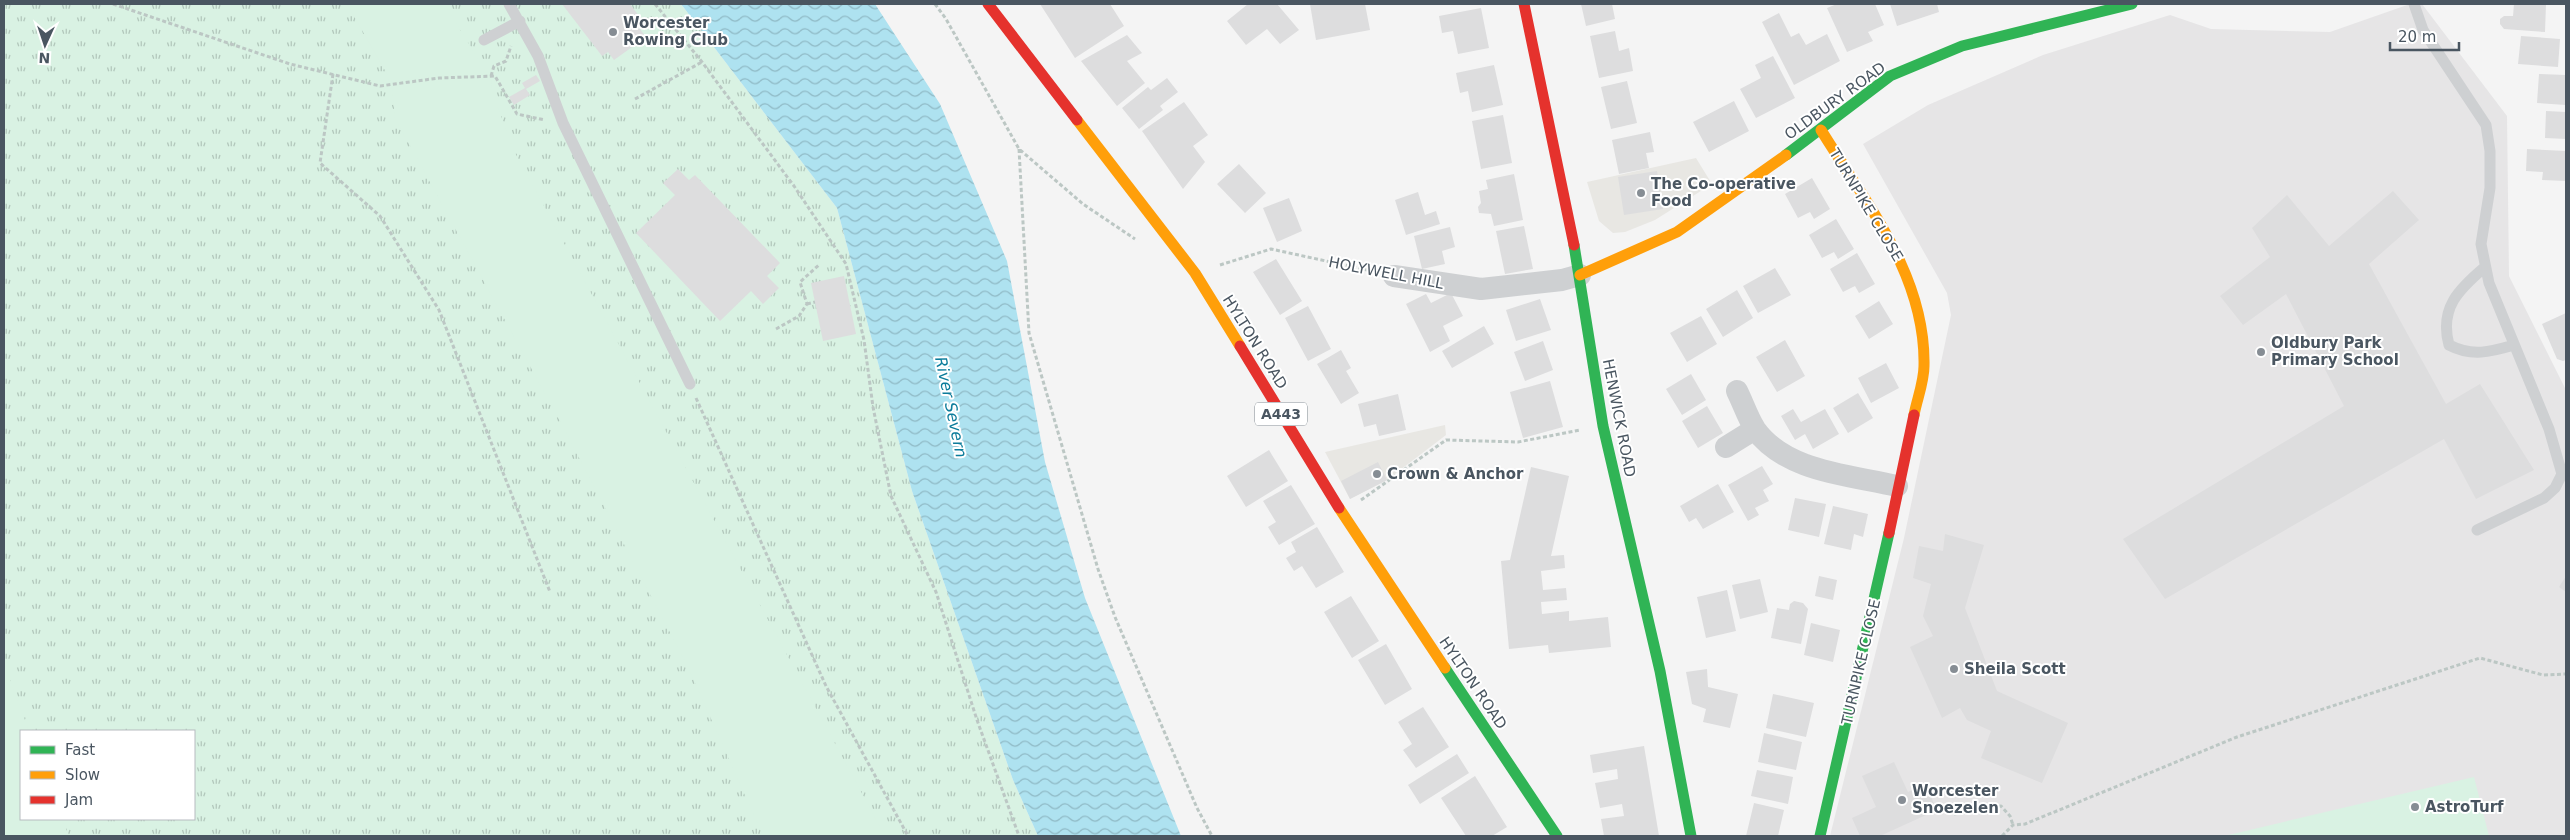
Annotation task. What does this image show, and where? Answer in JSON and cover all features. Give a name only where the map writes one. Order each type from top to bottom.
[{"type":"main road","name":"HENWICK ROAD","points":[[1524,4],[1580,275],[1603,426],[1660,672],[1690,836]]},
{"type":"main road","name":"OLDBURY ROAD","points":[[1580,275],[1678,232],[1821,130],[1890,76],[1962,46],[2132,4]]},
{"type":"main road","name":"HYLTON ROAD","points":[[992,5],[1195,273],[1342,513],[1557,836]]},
{"type":"main road","name":"TURNPIKE CLOSE","points":[[1820,836],[1869,629],[1924,367],[1919,310],[1900,258],[1821,130]]},
{"type":"street","name":"HOLYWELL HILL","points":[[1394,276],[1481,289],[1562,280],[1580,275]]},
{"type":"street","points":[[1737,391],[1755,429],[1778,452],[1799,463],[1898,486]]},
{"type":"street","points":[[1726,447],[1755,429]]},
{"type":"lane","points":[[509,4],[538,56],[562,123],[690,384]]},
{"type":"lane","points":[[2414,4],[2423,30],[2486,124],[2490,160],[2490,188],[2481,244],[2485,267],[2489,283],[2549,429],[2562,474],[2555,488],[2544,498],[2477,530]]},
{"type":"lane","points":[[484,40],[520,22]]},
{"type":"lane","points":[[2485,267],[2462,287],[2453,301],[2447,317],[2445,331],[2449,345],[2461,351],[2477,354],[2514,345]]},
{"type":"path","points":[[113,4],[290,64],[380,86],[439,78],[494,76],[517,114],[562,123]]},
{"type":"path","points":[[655,4],[702,62],[794,186],[846,264],[864,340],[873,407],[891,496],[936,592],[977,720],[1019,836]]},
{"type":"path","points":[[935,4],[946,19],[1019,149],[1083,204],[1140,242]]},
{"type":"path","points":[[491,76],[494,66],[506,60]]},
{"type":"path","points":[[635,99],[702,62]]},
{"type":"path","points":[[333,74],[320,163],[380,216],[439,310],[550,592]]},
{"type":"path","points":[[1019,149],[1029,333],[1098,569],[1115,617],[1197,808],[1212,836]]},
{"type":"path","name":"HOLYWELL HILL","points":[[1195,273],[1271,249],[1394,276]]},
{"type":"path","points":[[807,304],[800,282],[820,264]]},
{"type":"path","points":[[848,297],[854,296]]},
{"type":"path","points":[[776,329],[799,316],[807,304],[815,302]]},
{"type":"path","points":[[690,384],[826,686],[908,836]]},
{"type":"path","points":[[1342,513],[1446,440],[1518,442],[1603,426]]},
{"type":"path","points":[[2002,836],[2013,825],[2025,824],[2237,737],[2480,658],[2543,675],[2566,674]]},
{"type":"path","points":[[1954,814],[2001,806],[2010,816],[2013,825]]},
{"type":"shaded area","name":"Oldbury Park Primary School","points":[[2410,4],[2422,4],[2507,116],[2509,276],[2566,390],[2566,836],[1830,836],[1904,538],[1951,315],[1947,293],[1863,144],[1928,105],[2043,55],[2170,15],[2211,29],[2330,32]]},
{"type":"shaded area","points":[[1696,158],[1712,184],[1655,220],[1625,232],[1613,233],[1599,221],[1587,182]]},
{"type":"shaded area","points":[[1445,425],[1446,435],[1387,480],[1350,499],[1325,452]]},
{"type":"green space","points":[[4,4],[681,4],[837,208],[912,491],[1013,780],[1038,836],[4,836]]},
{"type":"green space","points":[[347,4],[444,4],[492,81],[491,88],[513,149],[885,836],[763,836],[689,669],[561,423],[395,118],[392,90],[387,74]]},
{"type":"green space","points":[[4,663],[29,730],[20,730],[20,820],[62,820],[69,836],[4,836]]},
{"type":"green space","name":"AstroTurf","points":[[2474,777],[2489,836],[2224,836]]},
{"type":"water","name":"River Severn","points":[[681,4],[875,4],[940,104],[1007,261],[1045,462],[1085,598],[1181,836],[1038,836],[1013,780],[912,491],[837,208]]},
{"type":"building","name":"Worcester Rowing Club","points":[[562,4],[630,4],[645,24],[639,28],[646,37],[614,60],[608,52],[602,56]]},
{"type":"building","points":[[1040,4],[1110,4],[1124,26],[1075,58]]},
{"type":"building","points":[[1248,4],[1277,4],[1299,30],[1280,44],[1267,29],[1246,45],[1227,21]]},
{"type":"building","points":[[1310,4],[1365,4],[1370,30],[1316,40]]},
{"type":"building","points":[[1581,4],[1612,4],[1615,19],[1586,26]]},
{"type":"building","points":[[1837,4],[1875,4],[1884,25],[1868,32],[1873,41],[1847,52],[1827,8]]},
{"type":"building","points":[[1890,4],[1937,4],[1939,12],[1897,26]]},
{"type":"building","points":[[2514,4],[2546,4],[2545,32],[2504,29],[2500,24],[2500,19],[2504,16],[2513,16]]},
{"type":"building","points":[[1481,8],[1489,48],[1458,54],[1453,31],[1442,33],[1439,16]]},
{"type":"building","points":[[1779,13],[1791,37],[1799,33],[1806,45],[1827,34],[1840,61],[1794,85],[1762,22]]},
{"type":"building","points":[[1615,31],[1619,51],[1629,48],[1633,71],[1599,78],[1590,36]]},
{"type":"building","points":[[1127,35],[1142,53],[1127,61],[1145,83],[1117,106],[1081,61]]},
{"type":"building","points":[[2521,36],[2560,39],[2558,67],[2518,64]]},
{"type":"building","points":[[1773,56],[1795,98],[1756,118],[1740,89],[1761,78],[1755,65]]},
{"type":"building","points":[[1494,65],[1503,105],[1472,112],[1468,91],[1460,93],[1456,73]]},
{"type":"building","points":[[2539,74],[2566,75],[2566,105],[2537,103]]},
{"type":"building","points":[[536,75],[540,81],[526,89],[530,95],[514,105],[509,97],[525,88],[522,83]]},
{"type":"building","points":[[1167,78],[1178,92],[1160,106],[1163,110],[1139,129],[1122,108],[1148,87],[1151,90]]},
{"type":"building","points":[[1627,81],[1637,123],[1611,129],[1601,87]]},
{"type":"building","points":[[1734,101],[1749,131],[1709,152],[1693,122]]},
{"type":"building","points":[[1184,102],[1208,135],[1193,146],[1205,162],[1183,189],[1142,131]]},
{"type":"building","points":[[2546,111],[2566,112],[2566,139],[2545,138]]},
{"type":"building","points":[[1503,115],[1512,163],[1481,169],[1472,121]]},
{"type":"building","points":[[1650,132],[1654,152],[1646,153],[1649,168],[1619,174],[1612,140]]},
{"type":"building","points":[[2527,149],[2566,151],[2566,181],[2542,180],[2543,172],[2526,171]]},
{"type":"building","points":[[1239,164],[1266,193],[1245,213],[1217,184]]},
{"type":"building","points":[[678,169],[689,180],[695,175],[780,263],[767,276],[779,288],[763,304],[751,291],[720,321],[636,233],[675,195],[663,183]]},
{"type":"building","name":"The Co-operative Food","points":[[1657,171],[1663,209],[1624,215],[1618,177]]},
{"type":"building","points":[[1514,174],[1523,220],[1494,226],[1491,214],[1479,213],[1478,207],[1481,203],[1479,191],[1488,189],[1486,180]]},
{"type":"building","points":[[1812,178],[1830,209],[1814,219],[1810,212],[1798,218],[1785,194]]},
{"type":"building","points":[[2393,191],[2419,220],[2369,264],[2446,404],[2480,384],[2534,470],[2476,499],[2444,439],[2165,599],[2123,539],[2344,406],[2286,294],[2243,325],[2220,296],[2270,257],[2252,228],[2287,195],[2329,246]]},
{"type":"building","points":[[1418,192],[1425,215],[1436,211],[1440,224],[1406,235],[1395,200]]},
{"type":"building","points":[[1289,198],[1302,231],[1277,242],[1263,208]]},
{"type":"building","points":[[1836,219],[1854,249],[1838,259],[1834,252],[1822,258],[1809,235]]},
{"type":"building","points":[[1524,226],[1533,269],[1505,274],[1496,231]]},
{"type":"building","points":[[1450,227],[1455,247],[1442,251],[1445,264],[1422,269],[1414,236]]},
{"type":"building","points":[[1857,253],[1875,284],[1859,293],[1855,286],[1843,292],[1830,269]]},
{"type":"building","points":[[1276,259],[1302,301],[1280,315],[1253,272]]},
{"type":"building","points":[[1775,268],[1791,295],[1758,313],[1743,286]]},
{"type":"building","points":[[844,276],[856,334],[823,341],[811,283]]},
{"type":"building","points":[[1737,290],[1753,318],[1723,337],[1706,309]]},
{"type":"building","points":[[1451,293],[1463,316],[1443,326],[1450,341],[1430,352],[1406,304],[1426,294],[1431,303]]},
{"type":"building","points":[[1540,299],[1551,330],[1516,341],[1506,310]]},
{"type":"building","points":[[1879,301],[1893,324],[1869,339],[1855,316]]},
{"type":"building","points":[[1308,306],[1331,349],[1308,361],[1285,318]]},
{"type":"building","points":[[2566,313],[2566,360],[2563,361],[2557,359],[2542,324]]},
{"type":"building","points":[[1701,316],[1717,344],[1687,362],[1670,333]]},
{"type":"building","points":[[1484,326],[1494,344],[1452,368],[1442,351]]},
{"type":"building","points":[[1785,340],[1805,376],[1777,392],[1756,357]]},
{"type":"building","points":[[1543,341],[1553,370],[1525,381],[1514,352]]},
{"type":"building","points":[[1341,350],[1351,368],[1346,371],[1359,393],[1341,404],[1317,364]]},
{"type":"building","points":[[1886,363],[1899,388],[1871,403],[1858,378]]},
{"type":"building","points":[[1691,374],[1706,400],[1682,415],[1666,389]]},
{"type":"building","points":[[1550,381],[1563,427],[1523,438],[1510,392]]},
{"type":"building","points":[[1858,393],[1873,418],[1848,433],[1833,408]]},
{"type":"building","points":[[1398,394],[1406,430],[1379,436],[1376,424],[1364,427],[1358,404]]},
{"type":"building","points":[[1707,406],[1723,433],[1698,448],[1682,421]]},
{"type":"building","points":[[1793,409],[1801,422],[1825,409],[1839,434],[1813,449],[1805,434],[1795,440],[1781,416]]},
{"type":"building","points":[[1269,450],[1288,481],[1246,507],[1227,476]]},
{"type":"building","points":[[1378,462],[1387,480],[1350,499],[1341,481]]},
{"type":"building","points":[[1762,466],[1773,484],[1763,490],[1769,501],[1755,508],[1759,515],[1748,521],[1728,485]]},
{"type":"building","points":[[1531,467],[1569,476],[1551,556],[1564,555],[1565,568],[1541,571],[1543,590],[1566,588],[1567,600],[1541,602],[1542,614],[1569,611],[1569,621],[1608,617],[1611,647],[1549,653],[1548,645],[1509,649],[1501,561],[1510,560]]},
{"type":"building","points":[[1718,484],[1734,512],[1703,529],[1696,518],[1689,522],[1680,506]]},
{"type":"building","points":[[1291,485],[1315,524],[1279,545],[1268,527],[1276,522],[1263,501]]},
{"type":"building","points":[[1795,498],[1826,504],[1819,537],[1788,530]]},
{"type":"building","points":[[1833,506],[1868,514],[1863,537],[1854,534],[1851,550],[1824,544]]},
{"type":"building","points":[[1317,527],[1344,572],[1316,588],[1302,566],[1294,571],[1286,558],[1296,552],[1291,542]]},
{"type":"building","name":"Sheila Scott","points":[[1945,534],[1984,545],[1965,608],[1997,691],[2068,723],[2042,783],[1981,758],[1991,731],[1967,720],[1960,708],[1942,718],[1910,647],[1933,636],[1923,616],[1931,584],[1913,578],[1919,546],[1943,551]]},
{"type":"building","points":[[1819,576],[1837,580],[1833,600],[1815,596]]},
{"type":"building","points":[[2566,576],[2566,592],[2559,587]]},
{"type":"building","points":[[1760,579],[1768,612],[1740,619],[1732,585]]},
{"type":"building","points":[[1727,590],[1736,631],[1706,638],[1697,597]]},
{"type":"building","points":[[1351,596],[1379,641],[1352,658],[1324,612]]},
{"type":"building","points":[[1794,601],[1803,603],[1808,609],[1801,644],[1771,638],[1777,608],[1789,610],[1790,604]]},
{"type":"building","points":[[1811,623],[1840,630],[1833,662],[1804,655]]},
{"type":"building","points":[[1386,644],[1412,689],[1385,705],[1358,660]]},
{"type":"building","points":[[1707,669],[1708,687],[1738,694],[1730,728],[1703,722],[1706,709],[1692,704],[1686,672]]},
{"type":"building","points":[[1773,694],[1814,703],[1806,737],[1766,728]]},
{"type":"building","points":[[1423,707],[1449,747],[1416,768],[1403,750],[1412,744],[1398,722]]},
{"type":"building","points":[[1764,733],[1802,742],[1796,770],[1758,762]]},
{"type":"building","points":[[1644,746],[1659,836],[1604,836],[1601,819],[1624,816],[1622,804],[1600,808],[1595,783],[1618,779],[1617,769],[1593,773],[1590,755]]},
{"type":"building","points":[[1457,754],[1469,773],[1420,804],[1408,785]]},
{"type":"building","name":"Worcester Snoezelen","points":[[1894,762],[1908,792],[1925,784],[1937,810],[1880,836],[1860,836],[1852,818],[1876,807],[1862,776]]},
{"type":"building","points":[[1757,770],[1793,777],[1788,804],[1751,796]]},
{"type":"building","points":[[1475,776],[1507,827],[1492,836],[1466,836],[1441,798]]},
{"type":"building","points":[[1754,803],[1784,810],[1778,836],[1746,836]]},
{"type":"traffic: fast","points":[[1786,155],[1890,76],[1962,46],[2132,4]]},
{"type":"traffic: fast","points":[[1574,245],[1603,426],[1660,671],[1691,836]]},
{"type":"traffic: fast","points":[[1820,836],[1889,533]]},
{"type":"traffic: fast","points":[[1445,668],[1557,836]]},
{"type":"traffic: slow","points":[[1077,120],[1195,273],[1240,346]]},
{"type":"traffic: slow","points":[[1821,130],[1874,213],[1890,242],[1904,271],[1915,301],[1922,333],[1924,372],[1914,415]]},
{"type":"traffic: slow","points":[[1580,275],[1677,232],[1786,155]]},
{"type":"traffic: slow","points":[[1339,508],[1445,668]]},
{"type":"traffic: jam","points":[[988,4],[1077,120]]},
{"type":"traffic: jam","points":[[1524,4],[1574,245]]},
{"type":"traffic: jam","points":[[1240,346],[1339,508]]},
{"type":"traffic: jam","points":[[1889,533],[1914,415]]},
{"type":"place","name":"Worcester Rowing Club","points":[[613,32]]},
{"type":"place","name":"The Co-operative Food","points":[[1641,193]]},
{"type":"place","name":"Oldbury Park Primary School","points":[[2261,352]]},
{"type":"place","name":"Crown & Anchor","points":[[1377,474]]},
{"type":"place","name":"Sheila Scott","points":[[1954,669]]},
{"type":"place","name":"Worcester Snoezelen","points":[[1902,800]]},
{"type":"place","name":"AstroTurf","points":[[2415,807]]}]
